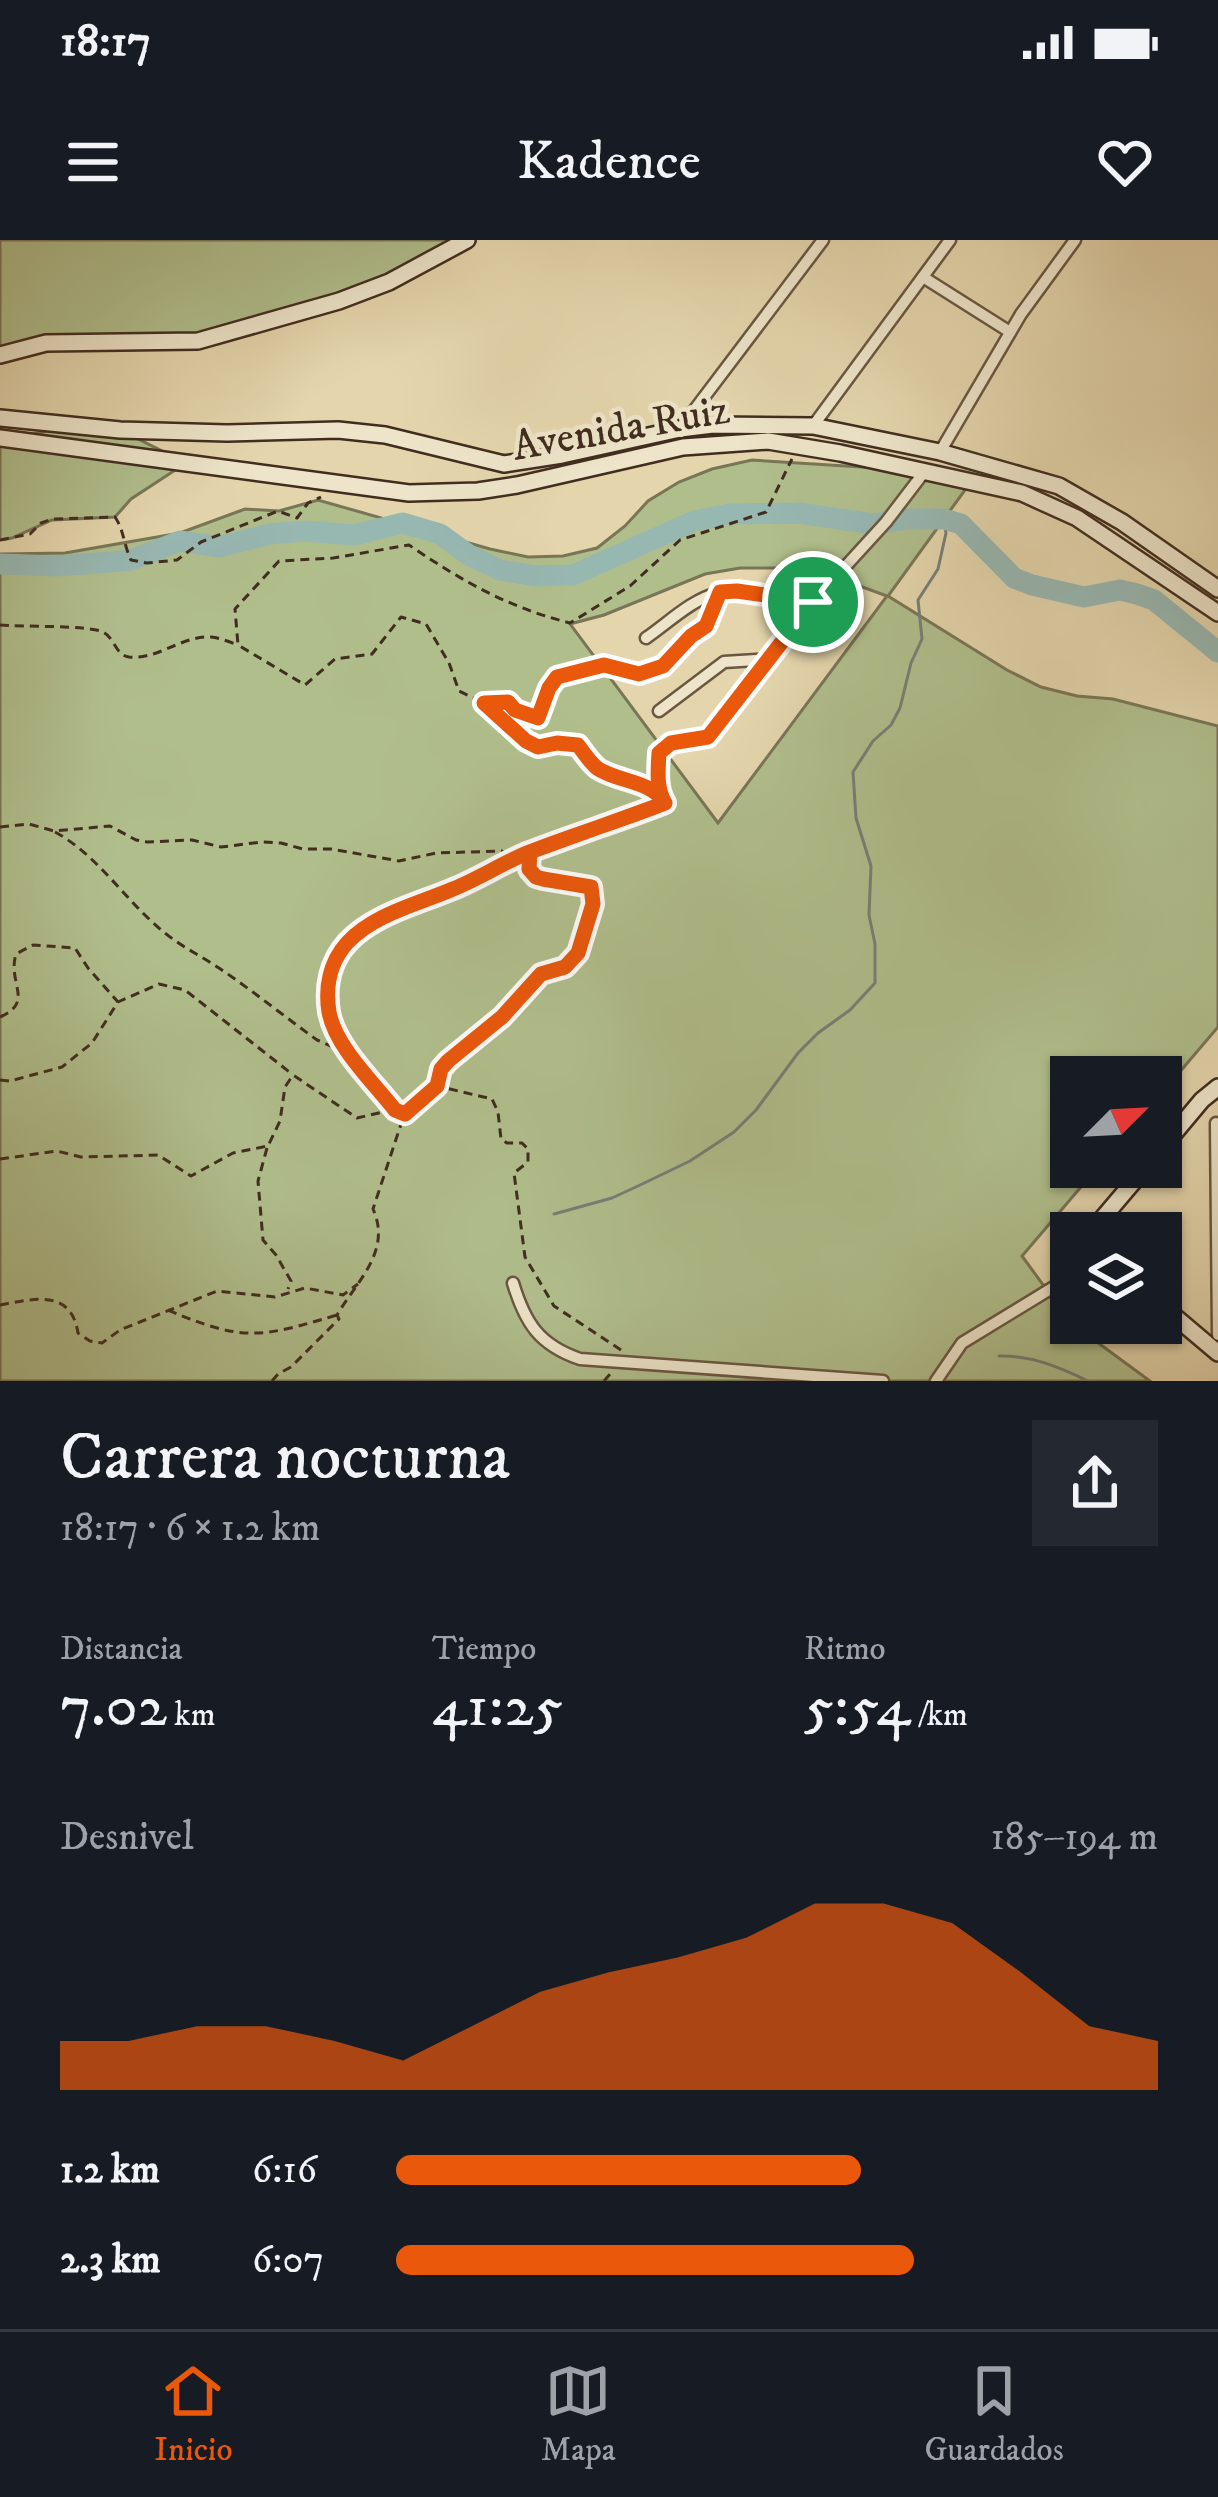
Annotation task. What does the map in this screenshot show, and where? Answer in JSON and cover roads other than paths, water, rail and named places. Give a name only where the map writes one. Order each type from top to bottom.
[{"type":"street","points":[[0,356],[46,343],[198,341],[339,302],[429,263],[467,240]]},
{"type":"street","points":[[683,447],[680,429],[823,240]]},
{"type":"street","points":[[814,426],[950,240]]},
{"type":"street","points":[[940,452],[1010,332],[1075,240]]},
{"type":"street","points":[[923,277],[1010,332]]},
{"type":"street","name":"Avenida Ruiz","points":[[0,418],[119,430],[362,433],[424,442],[504,464],[680,429],[814,426],[940,452],[1059,486],[1122,522],[1213,585]]},
{"type":"street","name":"Avenida Ruiz","points":[[0,437],[409,493],[478,491],[683,447],[768,441],[997,486],[1047,503],[1077,518],[1218,613]]},
{"type":"street","points":[[671,743],[708,737],[813,602],[925,471]]},
{"type":"street","points":[[1197,598],[1213,585]]},
{"type":"street","points":[[646,638],[720,592],[813,602]]},
{"type":"street","points":[[659,711],[724,662],[771,659]]},
{"type":"street","points":[[1182,1124],[1218,1088]]},
{"type":"street","points":[[1216,1124],[1218,1335]]},
{"type":"street","points":[[1108,1212],[1128,1188]]},
{"type":"street","points":[[513,1283],[523,1314],[542,1339],[580,1359],[883,1381]]},
{"type":"street","points":[[936,1381],[962,1343],[1050,1289]]},
{"type":"street","points":[[1182,1323],[1218,1353]]},
{"type":"waterway","points":[[0,564],[56,566],[131,560],[180,541],[219,547],[270,534],[354,535],[403,523],[440,534],[500,570],[573,575],[694,521],[730,514],[799,513],[873,524],[944,519],[961,524],[1014,578],[1084,597],[1120,590],[1154,600],[1218,652]]},
{"type":"waterway","points":[[554,1214],[612,1198],[690,1161],[734,1132],[798,1053],[875,983],[869,915],[871,866],[856,818],[853,772],[900,708],[922,639],[918,600],[938,569],[946,533],[944,519]]},
{"type":"waterway","points":[[999,1356],[1045,1363],[1088,1381]]}]
